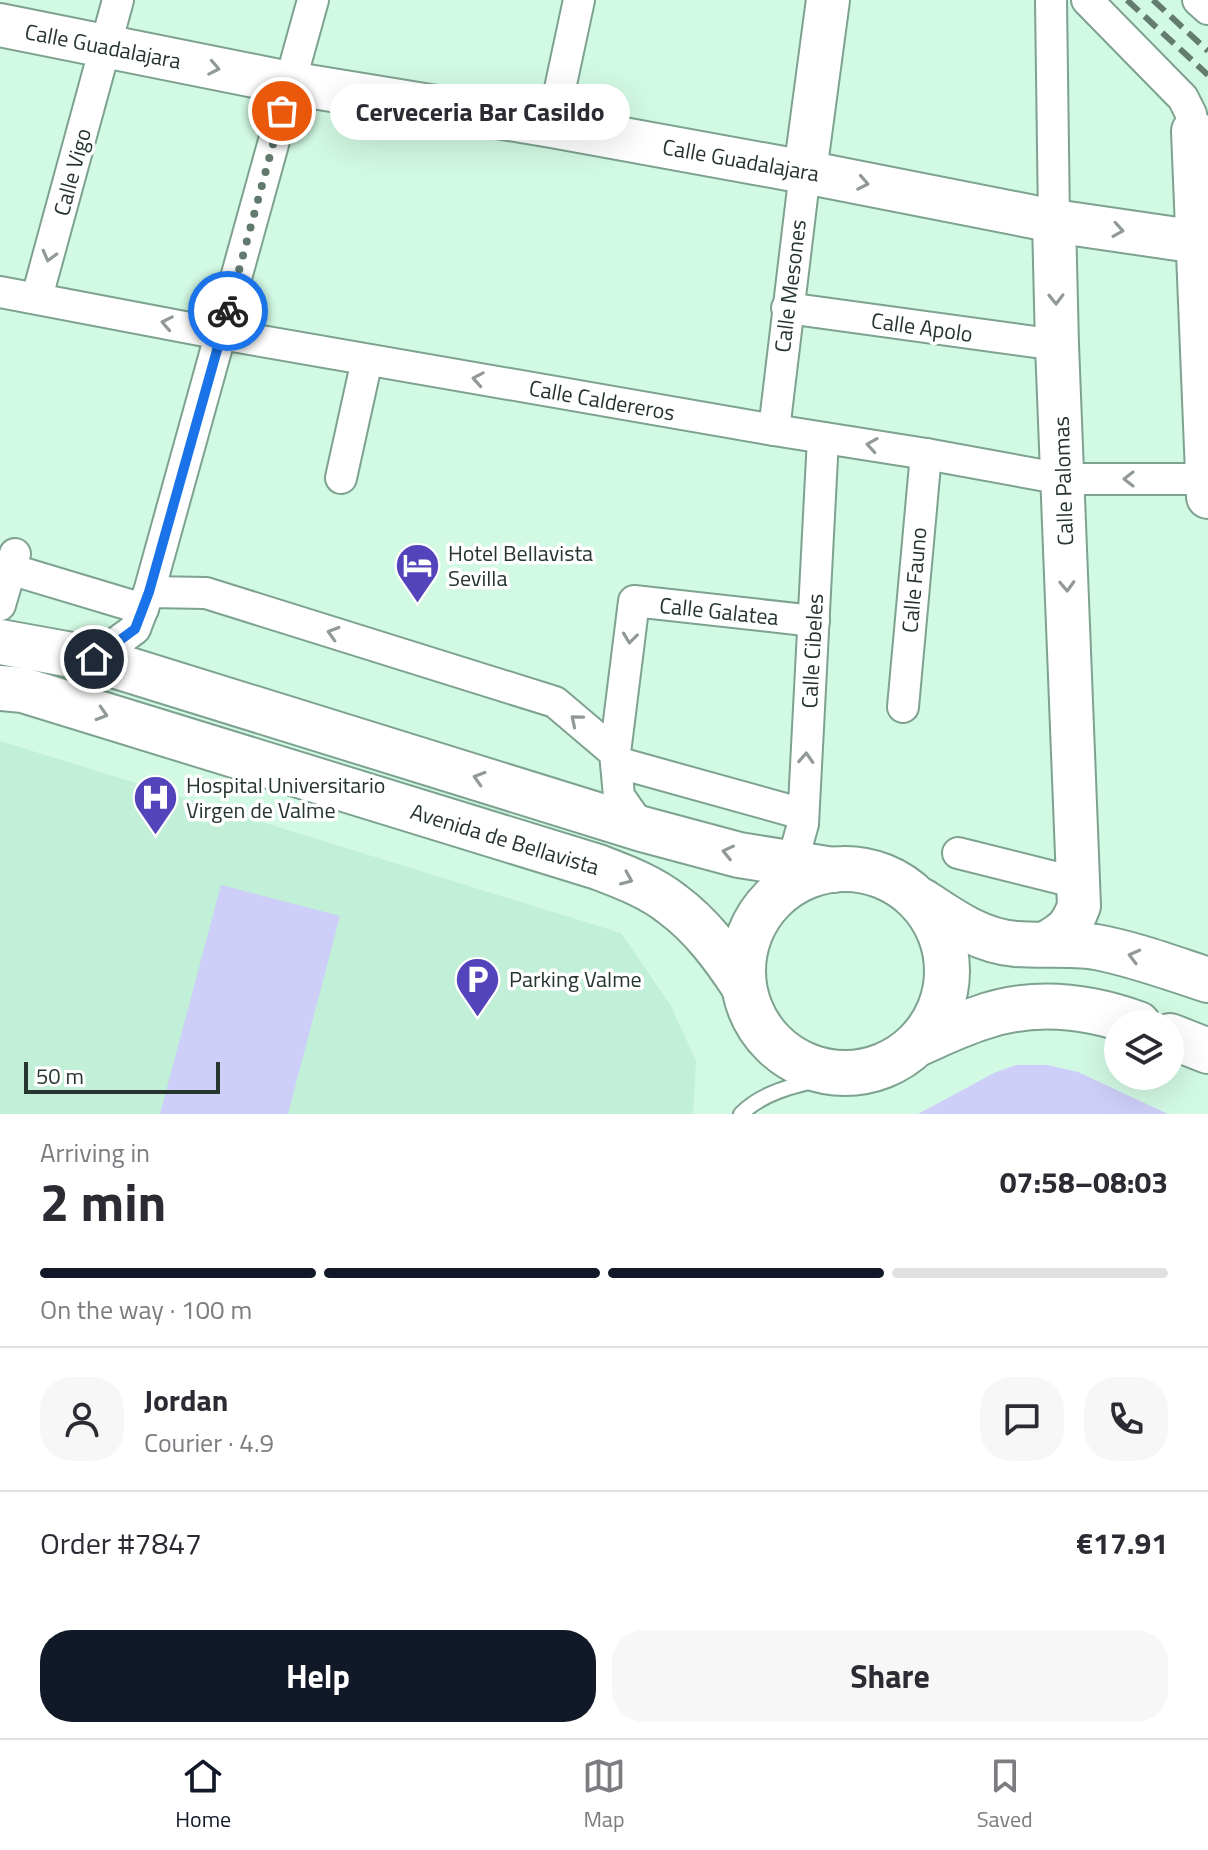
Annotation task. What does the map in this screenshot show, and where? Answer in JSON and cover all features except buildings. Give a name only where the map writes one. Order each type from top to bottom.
[{"type":"main road","points":[[0,642],[94,659],[642,829],[739,855],[864,871],[891,880],[969,931],[994,940],[1014,944],[1092,947],[1133,955],[1208,980]]},
{"type":"main road","name":"Avenida de Bellavista","points":[[0,688],[23,690],[583,863],[635,882],[670,902],[698,926],[721,952],[743,985]]},
{"type":"main road","points":[[812,866],[809,875],[785,888],[766,906],[753,927],[744,952],[743,985],[748,1006],[763,1034],[785,1054],[814,1069],[842,1074],[873,1069],[899,1058],[917,1044],[982,1017],[1026,1007],[1052,1005],[1104,1014]]},
{"type":"main road","points":[[910,892],[931,916],[942,940],[947,966],[943,998],[933,1021],[917,1044]]},
{"type":"main road","points":[[1184,1042],[1208,1051]]},
{"type":"street","name":"Calle Vigo","points":[[37,297],[118,0]]},
{"type":"street","points":[[94,659],[135,629],[146,600],[313,0]]},
{"type":"street","points":[[552,126],[579,0]]},
{"type":"street","name":"Calle Mesones","points":[[774,430],[828,0]]},
{"type":"street","name":"Calle Palomas","points":[[1043,945],[1073,924],[1079,906],[1057,345],[1051,0]]},
{"type":"street","points":[[1087,0],[1183,98],[1191,114],[1208,497]]},
{"type":"street","points":[[1198,0],[1208,9]]},
{"type":"street","name":"Calle Guadalajara","points":[[0,25],[289,83],[552,126],[1054,221],[1198,242]]},
{"type":"street","name":"Calle Caldereros","points":[[0,292],[367,360],[1063,479],[1207,479]]},
{"type":"street","name":"Calle Apolo","points":[[787,308],[1057,345]]},
{"type":"street","points":[[341,478],[367,360]]},
{"type":"street","name":"Calle Cibeles","points":[[812,866],[803,814],[823,438]]},
{"type":"street","name":"Calle Fauno","points":[[903,707],[926,454]]},
{"type":"street","points":[[0,605],[8,563],[146,600],[206,593],[555,702],[615,758],[803,814]]},
{"type":"street","name":"Calle Galatea","points":[[615,758],[634,601],[814,621]]},
{"type":"street","points":[[615,758],[619,796],[642,829]]},
{"type":"street","points":[[958,853],[1078,883]]},
{"type":"lane","points":[[741,1114],[768,1094],[842,1074]]},
{"type":"shaded area","name":"Hospital Universitario Virgen de Valme","points":[[0,741],[621,933],[671,1006],[696,1061],[693,1114],[0,1114]]},
{"type":"shaded area","points":[[221,885],[340,916],[288,1114],[160,1114]]},
{"type":"shaded area","points":[[1016,1065],[1047,1065],[1078,1072],[1104,1084],[1104,1090],[1117,1090],[1168,1114],[918,1114],[994,1073]]},
{"type":"railway","points":[[1127,0],[1208,75]]},
{"type":"railway","points":[[1153,0],[1208,51]]},
{"type":"way so far","points":[[228,311],[282,111]]},
{"type":"place","name":"Cerveceria Bar Casildo","points":[[282,111]]},
{"type":"place","name":"Hotel Bellavista Sevilla","points":[[417,605]]},
{"type":"place","name":"Hospital Universitario Virgen de Valme","points":[[155,837]]},
{"type":"place","name":"Parking Valme","points":[[478,1018]]},
{"type":"route","points":[[94,659],[135,629],[149,592],[228,311]]}]
